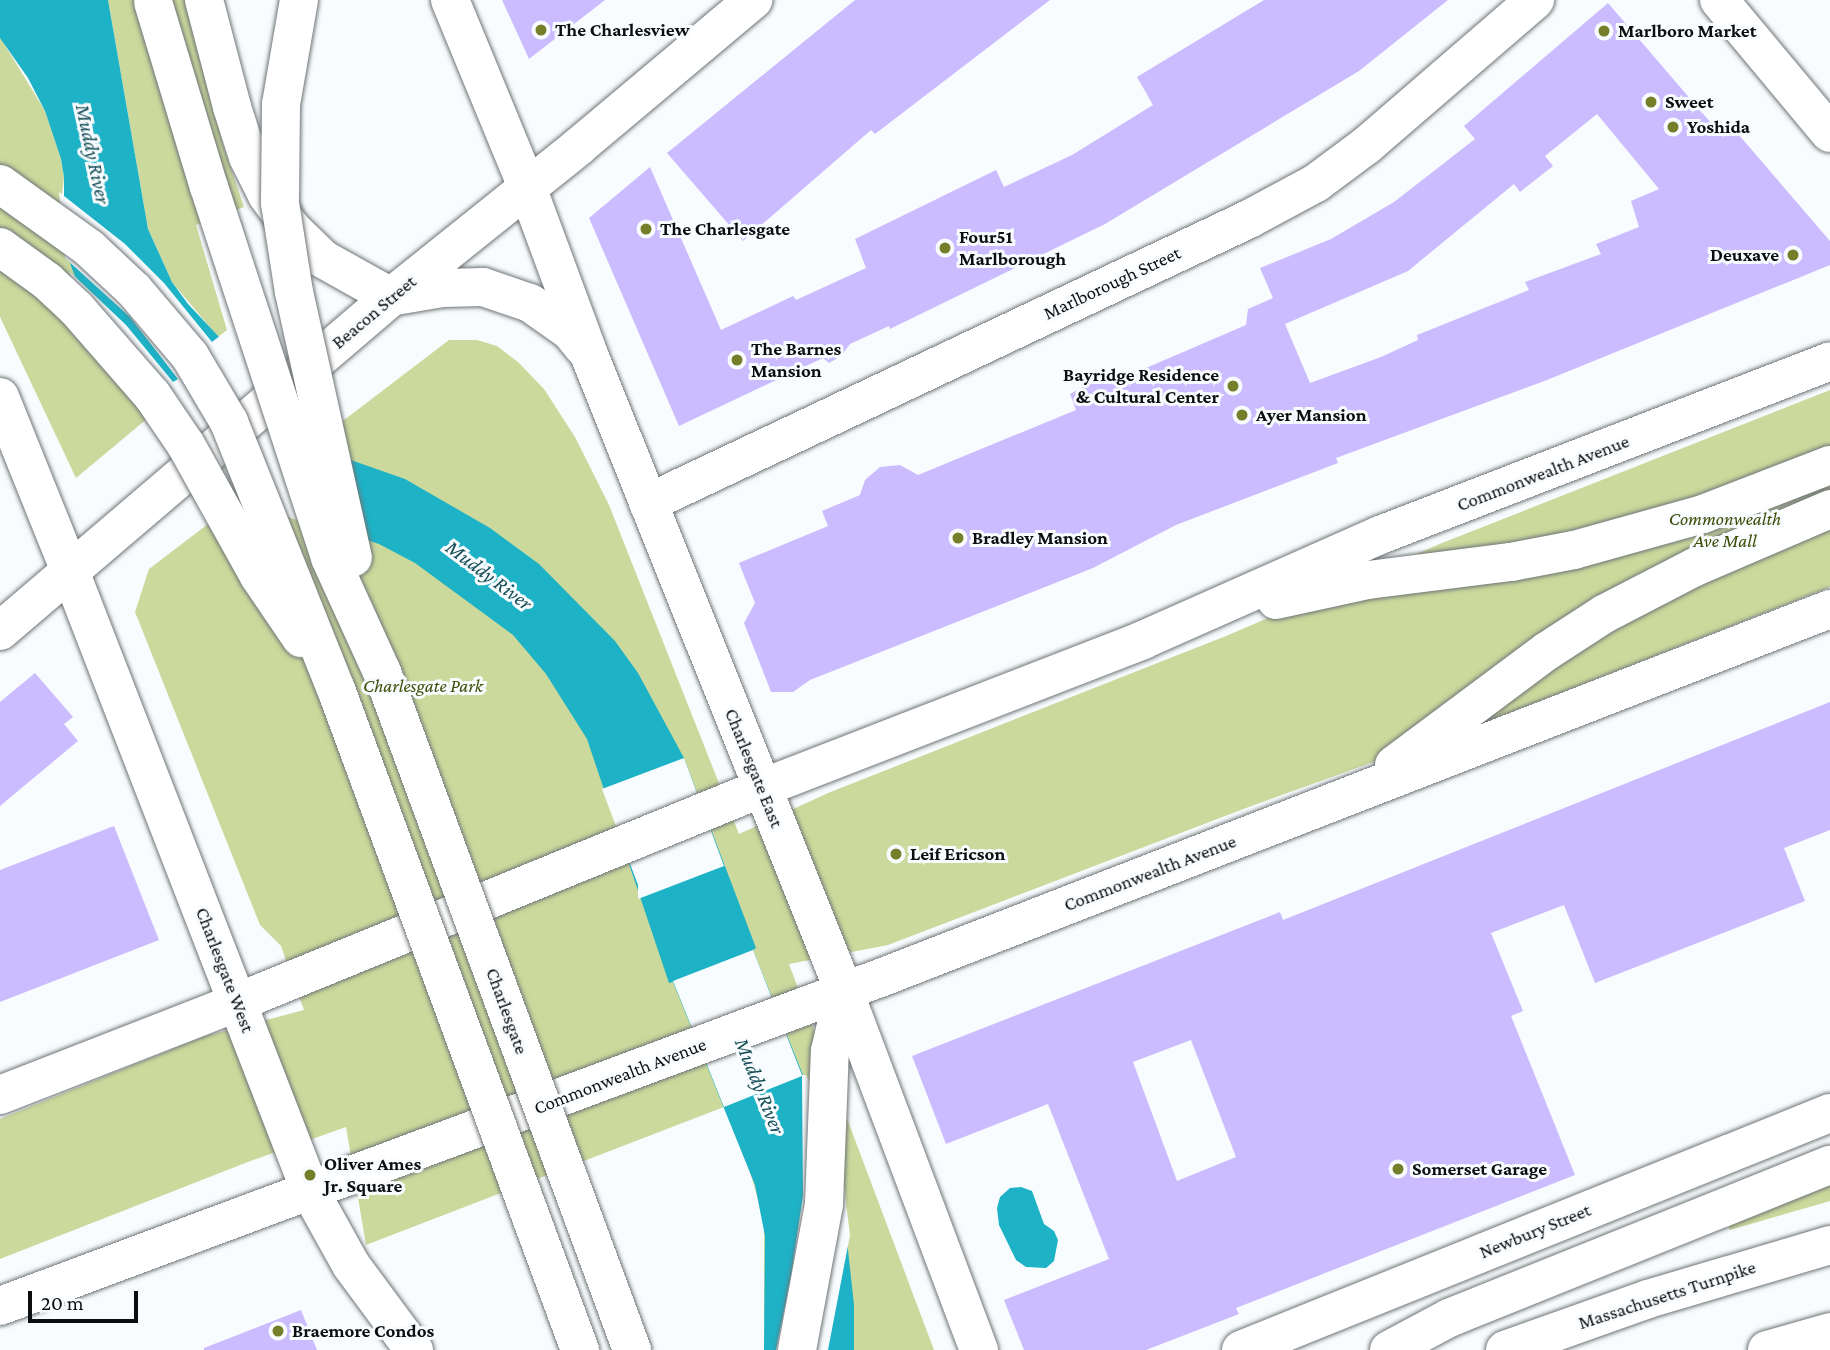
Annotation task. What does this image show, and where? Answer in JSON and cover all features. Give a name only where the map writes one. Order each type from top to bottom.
[{"type":"main road","points":[[204,0],[248,157],[267,195],[292,229],[323,259],[391,297],[442,288],[482,287],[530,303],[570,331],[588,352]]},
{"type":"main road","points":[[299,0],[281,104],[280,203],[303,334],[382,672]]},
{"type":"main road","name":"Charlesgate East","points":[[450,0],[527,187],[588,352],[844,991],[979,1350]]},
{"type":"main road","name":"Beacon Street","points":[[0,631],[391,297],[753,0]]},
{"type":"main road","name":"Marlborough Street","points":[[648,503],[1249,219],[1316,183],[1367,145],[1535,0]]},
{"type":"main road","points":[[1719,0],[1830,133]]},
{"type":"main road","points":[[152,1],[209,187],[330,558],[382,672]]},
{"type":"main road","points":[[0,184],[108,265],[153,311],[201,373],[239,443],[336,689],[580,1350]]},
{"type":"main road","points":[[0,247],[47,281],[76,308],[152,395],[186,445],[259,576],[336,689]]},
{"type":"main road","name":"Commonwealth Avenue","points":[[0,1095],[238,1002],[762,788],[1143,640],[1380,535],[1830,361]]},
{"type":"main road","name":"Charlesgate West","points":[[0,397],[238,1002],[310,1193],[351,1265],[403,1343]]},
{"type":"main road","name":"Commonwealth Avenue","points":[[1143,640],[1228,613],[1337,586],[1511,562],[1608,541],[1735,503],[1830,465]]},
{"type":"main road","name":"Commonwealth Avenue","points":[[1316,808],[1382,773],[1547,651],[1604,614],[1695,567],[1830,509]]},
{"type":"main road","name":"Commonwealth Avenue","points":[[0,1306],[161,1244],[310,1193],[779,1016],[1830,609]]},
{"type":"main road","name":"Charlesgate","points":[[382,672],[632,1350]]},
{"type":"main road","points":[[797,1350],[824,1204],[832,1036],[844,991]]},
{"type":"main road","name":"Newbury Street","points":[[1241,1350],[1830,1113]]},
{"type":"main road","points":[[1390,1350],[1449,1318],[1830,1165]]},
{"type":"main road","name":"Massachusetts Turnpike","points":[[1506,1350],[1648,1299],[1830,1245]]},
{"type":"main road","points":[[1767,1350],[1830,1332]]},
{"type":"green space","points":[[108,0],[189,0],[223,145],[244,207],[196,225],[227,330],[218,337],[172,282],[148,229]]},
{"type":"green space","points":[[0,37],[45,111],[61,159],[64,177],[62,194],[166,403],[76,478],[0,317]]},
{"type":"green space","name":"Charlesgate Park","points":[[449,340],[477,340],[497,346],[518,362],[544,389],[575,437],[609,505],[739,834],[828,793],[1226,636],[1442,543],[1830,390],[1830,587],[1512,712],[1246,808],[888,945],[789,964],[934,1350],[764,1350],[764,1221],[749,1168],[724,1107],[366,1245],[346,1127],[253,1160],[0,1259],[0,1119],[205,1036],[304,1010],[281,946],[260,925],[135,612],[149,569]]},
{"type":"green space","points":[[1830,1179],[1830,1201],[1730,1230],[1726,1219]]},
{"type":"water","name":"Muddy River","points":[[0,0],[108,0],[148,229],[172,282],[188,304],[316,440],[345,458],[405,479],[490,528],[539,564],[615,641],[638,673],[684,758],[756,948],[753,950],[825,1130],[843,1204],[854,1305],[854,1350],[764,1350],[765,1236],[755,1185],[673,982],[669,983],[587,739],[546,674],[513,635],[415,563],[379,544],[292,515],[83,297],[64,237],[64,177],[61,159],[45,111],[28,78],[0,38]]},
{"type":"water","points":[[1021,1187],[1032,1191],[1044,1224],[1054,1231],[1058,1240],[1054,1261],[1046,1268],[1026,1267],[1016,1260],[999,1225],[997,1208],[1000,1197],[1010,1188]]},
{"type":"pier","points":[[59,192],[125,244],[164,283],[212,342],[221,335],[318,437],[366,543],[291,518],[245,495],[164,406],[80,299],[69,271],[126,325],[173,382],[178,379],[130,317],[65,258]]},
{"type":"pier","points":[[684,758],[724,866],[638,899],[638,885],[602,789]]},
{"type":"pier","points":[[753,950],[802,1075],[806,1075],[828,1129],[844,1186],[850,1235],[828,1350],[776,1350],[803,1196],[802,1076],[724,1107],[673,981]]},
{"type":"building","name":"The Charlesview","points":[[502,0],[605,0],[529,59]]},
{"type":"building","points":[[855,0],[1050,0],[875,134],[871,130],[743,241],[667,153]]},
{"type":"building","points":[[1264,0],[1448,0],[1359,71],[1105,224],[890,329],[889,326],[850,344],[841,356],[829,363],[823,358],[679,426],[589,218],[650,167],[721,330],[793,296],[796,300],[866,268],[855,239],[996,170],[1004,187],[1072,155],[1153,105],[1137,77]]},
{"type":"building","points":[[1608,3],[1723,137],[1733,128],[1830,241],[1830,265],[1547,380],[1336,458],[1338,463],[1176,525],[1093,568],[810,680],[793,692],[771,692],[744,623],[755,603],[739,563],[828,526],[822,511],[860,495],[865,480],[880,467],[900,465],[918,475],[1076,410],[1070,394],[1114,370],[1118,380],[1246,325],[1248,309],[1273,298],[1260,268],[1331,239],[1394,202],[1475,139],[1464,126]],"holes":[[[1597,114],[1659,189],[1631,201],[1639,227],[1596,244],[1601,254],[1525,282],[1529,290],[1417,335],[1418,340],[1381,357],[1310,383],[1285,324],[1408,271],[1514,184],[1520,192],[1553,166],[1545,156]]]},
{"type":"building","points":[[35,673],[73,717],[64,724],[78,741],[0,806],[0,702]]},
{"type":"building","points":[[1830,702],[1830,830],[1784,848],[1805,901],[1595,983],[1564,905],[1491,933],[1523,1011],[1511,1016],[1575,1175],[1236,1308],[1239,1314],[1146,1350],[1024,1350],[1004,1300],[1109,1259],[1048,1104],[946,1144],[912,1056],[1280,912],[1283,920]],"holes":[[[1191,1040],[1236,1157],[1177,1181],[1133,1062]]]},
{"type":"building","points":[[114,826],[159,940],[0,1002],[0,870]]},
{"type":"building","name":"Braemore Condos","points":[[301,1310],[317,1350],[204,1350],[204,1348]]},
{"type":"place","name":"The Charlesview","points":[[541,30]]},
{"type":"place","name":"Marlboro Market","points":[[1604,31]]},
{"type":"place","name":"Sweet","points":[[1651,102]]},
{"type":"place","name":"Yoshida","points":[[1673,127]]},
{"type":"place","name":"The Charlesgate","points":[[646,229]]},
{"type":"place","name":"Four51 Marlborough","points":[[945,248]]},
{"type":"place","name":"Deuxave","points":[[1793,255]]},
{"type":"place","name":"The Barnes Mansion","points":[[737,360]]},
{"type":"place","name":"Bayridge Residence & Cultural Center","points":[[1233,386]]},
{"type":"place","name":"Ayer Mansion","points":[[1242,415]]},
{"type":"place","name":"Bradley Mansion","points":[[958,538]]},
{"type":"place","name":"Leif Ericson","points":[[896,854]]},
{"type":"place","name":"Somerset Garage","points":[[1398,1169]]},
{"type":"place","name":"Oliver Ames Jr. Square","points":[[310,1175]]},
{"type":"place","name":"Braemore Condos","points":[[278,1331]]},
{"type":"park label","name":"Commonwealth Ave Mall","points":[[1725,530]]}]
